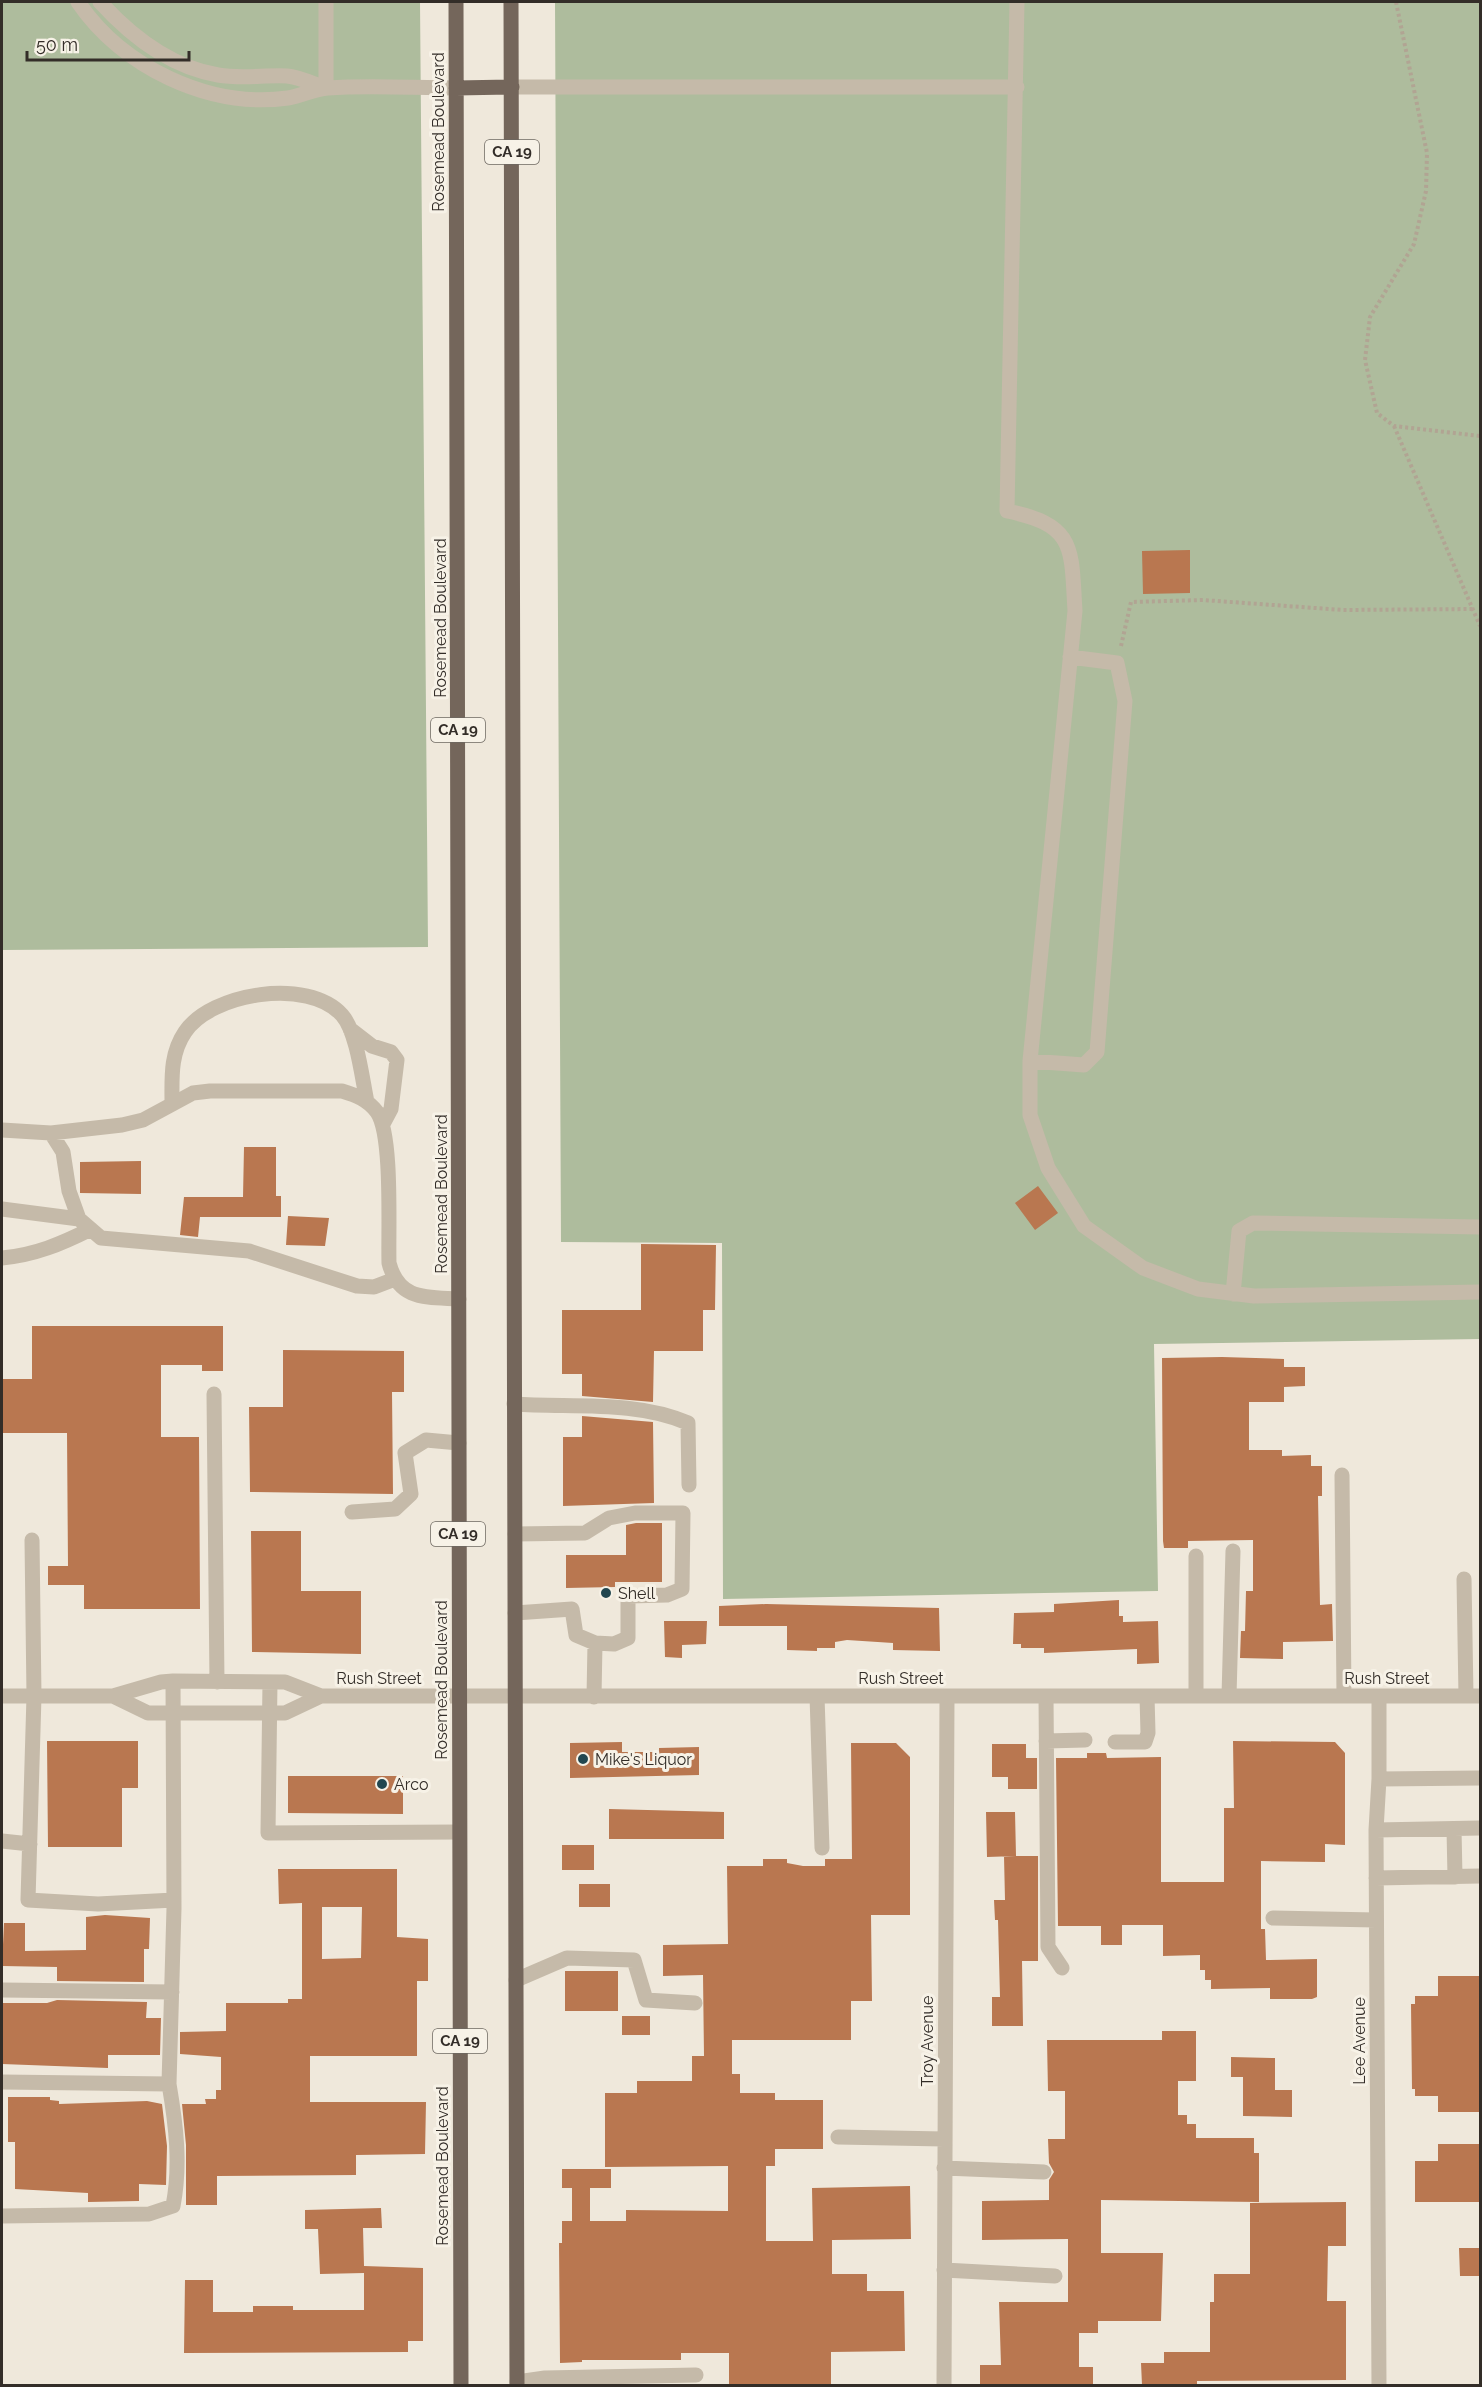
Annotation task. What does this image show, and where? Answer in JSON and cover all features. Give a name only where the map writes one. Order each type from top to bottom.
[{"type":"main road","name":"Rosemead Boulevard","points":[[456,2],[461,2385]]},
{"type":"main road","name":"CA 19","points":[[511,2],[517,2384]]},
{"type":"main road","points":[[456,88],[512,87]]},
{"type":"street","points":[[78,2],[87,15],[115,44],[157,72],[189,87],[250,98],[288,98],[326,88],[456,88]]},
{"type":"street","points":[[100,2],[121,25],[159,53],[192,67],[218,75],[288,76],[326,88]]},
{"type":"street","points":[[326,2],[326,88]]},
{"type":"street","points":[[1017,2],[1007,511],[1038,517],[1062,534],[1072,551],[1075,611],[1030,1061],[1030,1115],[1048,1168],[1084,1226],[1143,1268],[1198,1289],[1254,1296],[1480,1292]]},
{"type":"street","points":[[512,87],[1017,87]]},
{"type":"street","points":[[1030,1061],[1084,1065],[1097,1052],[1125,701],[1117,663],[1070,657]]},
{"type":"street","points":[[172,1103],[172,1066],[185,1031],[205,1012],[229,1000],[267,994],[317,999],[330,1005],[341,1014],[350,1029],[367,1102],[383,1124]]},
{"type":"street","points":[[350,1029],[372,1046],[391,1052],[396,1060],[391,1109],[383,1124],[389,1263],[395,1279],[409,1293],[421,1297],[459,1299]]},
{"type":"street","points":[[2,1130],[51,1133],[143,1120],[172,1103],[193,1094],[210,1091],[342,1091],[367,1102]]},
{"type":"street","points":[[51,1133],[63,1152],[69,1191],[79,1219],[101,1239],[249,1251],[357,1286],[374,1287],[395,1279]]},
{"type":"street","points":[[2,1209],[79,1219]]},
{"type":"street","points":[[1233,1293],[1239,1231],[1253,1223],[1480,1227]]},
{"type":"street","points":[[2,1258],[29,1256],[62,1244],[91,1229]]},
{"type":"street","points":[[214,1394],[217,1682]]},
{"type":"street","points":[[514,1404],[604,1407],[664,1413],[688,1423],[689,1485]]},
{"type":"street","points":[[352,1512],[395,1509],[411,1494],[405,1453],[426,1440],[459,1443]]},
{"type":"street","points":[[1342,1475],[1344,1696]]},
{"type":"street","points":[[514,1534],[585,1533],[609,1518],[635,1513],[683,1513],[682,1589],[667,1595],[628,1596],[628,1638],[614,1644],[595,1643],[576,1635],[572,1609],[514,1613]]},
{"type":"street","points":[[32,1540],[34,1696],[28,1900],[98,1904],[174,1900]]},
{"type":"street","points":[[1229,1696],[1233,1551]]},
{"type":"street","points":[[1196,1556],[1196,1696]]},
{"type":"street","points":[[1464,1579],[1473,1696]]},
{"type":"street","points":[[594,1697],[595,1643]]},
{"type":"street","points":[[2,2216],[149,2214],[173,2206],[178,2182],[176,2125],[169,2084],[174,1900],[173,1681]]},
{"type":"street","name":"Rush Street","points":[[2,1696],[113,1696],[161,1682],[173,1681],[285,1682],[321,1696],[1473,1696]]},
{"type":"street","points":[[270,1682],[268,1833],[459,1832]]},
{"type":"street","name":"Rush Street","points":[[113,1696],[148,1713],[285,1713],[321,1696]]},
{"type":"street","points":[[817,1696],[822,1848]]},
{"type":"street","name":"Troy Avenue","points":[[944,2385],[947,1696]]},
{"type":"street","points":[[1046,1696],[1048,1947],[1062,1968]]},
{"type":"street","points":[[1115,1742],[1145,1742],[1148,1733],[1147,1696]]},
{"type":"street","name":"Lee Avenue","points":[[1379,1696],[1379,1779],[1376,1830],[1379,2385]]},
{"type":"street","points":[[1046,1742],[1085,1740]]},
{"type":"street","points":[[1379,1779],[1480,1778]]},
{"type":"street","points":[[1376,1830],[1480,1828]]},
{"type":"street","points":[[1454,1829],[1455,1877]]},
{"type":"street","points":[[2,1841],[30,1844]]},
{"type":"street","points":[[1376,1878],[1480,1876]]},
{"type":"street","points":[[1273,1918],[1376,1920]]},
{"type":"street","points":[[516,1980],[567,1958],[634,1960],[646,2000],[695,2003]]},
{"type":"street","points":[[2,1990],[172,1992]]},
{"type":"street","points":[[2,2082],[169,2084]]},
{"type":"street","points":[[838,2137],[944,2139]]},
{"type":"street","points":[[944,2168],[1044,2172]]},
{"type":"street","points":[[944,2270],[1055,2276]]},
{"type":"street","points":[[517,2384],[545,2378],[696,2375]]},
{"type":"path","points":[[1396,2],[1427,153],[1426,191],[1414,244],[1370,317],[1365,360],[1377,413],[1394,426],[1475,609],[1480,626]]},
{"type":"path","points":[[1394,426],[1480,436]]},
{"type":"path","points":[[1117,663],[1131,602],[1203,600],[1344,610],[1475,609]]},
{"type":"green space","points":[[2,2],[420,2],[428,947],[2,950]]},
{"type":"green space","points":[[555,2],[1480,2],[1480,1339],[1154,1344],[1158,1591],[723,1599],[722,1243],[561,1242]]},
{"type":"building","points":[[1190,550],[1190,593],[1143,594],[1142,551]]},
{"type":"building","points":[[244,1147],[276,1147],[276,1196],[281,1196],[281,1217],[200,1217],[198,1237],[180,1235],[184,1197],[243,1197]]},
{"type":"building","points":[[141,1161],[141,1194],[80,1193],[80,1162]]},
{"type":"building","points":[[1038,1186],[1058,1213],[1035,1230],[1015,1203]]},
{"type":"building","points":[[288,1216],[329,1218],[325,1246],[286,1245]]},
{"type":"building","points":[[641,1244],[716,1245],[715,1310],[703,1310],[703,1351],[654,1351],[653,1402],[582,1396],[582,1374],[562,1374],[562,1310],[641,1310]]},
{"type":"building","points":[[32,1326],[223,1326],[223,1371],[202,1371],[202,1365],[161,1365],[161,1437],[199,1437],[200,1609],[84,1609],[84,1585],[48,1585],[48,1566],[68,1566],[67,1433],[2,1433],[2,1379],[32,1379]]},
{"type":"building","points":[[283,1350],[404,1351],[404,1392],[392,1392],[393,1494],[250,1492],[249,1407],[283,1407]]},
{"type":"building","points":[[1162,1358],[1284,1359],[1284,1367],[1305,1367],[1305,1386],[1284,1387],[1284,1402],[1249,1402],[1249,1450],[1282,1450],[1282,1456],[1311,1455],[1311,1466],[1322,1466],[1322,1496],[1318,1496],[1320,1605],[1332,1604],[1333,1641],[1283,1642],[1283,1659],[1240,1658],[1241,1631],[1245,1631],[1246,1591],[1253,1591],[1253,1540],[1188,1541],[1188,1548],[1164,1548]]},
{"type":"building","points":[[582,1416],[653,1422],[654,1503],[563,1506],[563,1437],[582,1437]]},
{"type":"building","points":[[662,1523],[662,1582],[615,1582],[615,1587],[566,1588],[566,1555],[626,1555],[626,1525]]},
{"type":"building","points":[[251,1531],[301,1531],[301,1591],[361,1591],[361,1654],[252,1652]]},
{"type":"building","points":[[1119,1600],[1119,1616],[1123,1616],[1123,1622],[1158,1621],[1159,1663],[1137,1664],[1137,1649],[1044,1653],[1044,1648],[1021,1648],[1021,1644],[1013,1644],[1014,1613],[1054,1612],[1054,1604]]},
{"type":"building","points":[[766,1604],[939,1608],[940,1651],[893,1650],[893,1643],[847,1640],[835,1642],[835,1648],[817,1648],[817,1651],[787,1650],[787,1626],[719,1626],[719,1606]]},
{"type":"building","points":[[664,1621],[707,1621],[706,1644],[682,1645],[682,1658],[665,1657]]},
{"type":"building","points":[[47,1741],[138,1741],[138,1788],[122,1788],[122,1847],[48,1847]]},
{"type":"building","points":[[1233,1741],[1335,1742],[1345,1753],[1345,1845],[1325,1844],[1325,1862],[1261,1861],[1261,1929],[1265,1929],[1266,1960],[1317,1959],[1317,1997],[1312,1999],[1270,1999],[1270,1988],[1211,1989],[1211,1980],[1205,1980],[1205,1970],[1200,1970],[1200,1955],[1163,1956],[1163,1925],[1122,1925],[1122,1945],[1101,1945],[1101,1926],[1058,1926],[1056,1758],[1087,1758],[1087,1753],[1106,1753],[1107,1758],[1161,1757],[1161,1882],[1224,1882],[1224,1808],[1234,1808]]},
{"type":"building","points":[[622,1742],[622,1752],[659,1752],[659,1748],[699,1747],[699,1775],[570,1778],[570,1743]]},
{"type":"building","points":[[851,1743],[896,1743],[910,1757],[910,1915],[871,1915],[872,2001],[851,2001],[851,2040],[732,2040],[732,2074],[740,2074],[740,2093],[775,2093],[775,2100],[823,2100],[823,2149],[775,2149],[775,2166],[766,2166],[766,2241],[813,2241],[812,2188],[910,2186],[911,2239],[832,2240],[832,2274],[867,2274],[867,2291],[904,2291],[905,2351],[831,2352],[831,2385],[729,2385],[729,2353],[681,2353],[681,2360],[582,2360],[582,2362],[560,2363],[559,2243],[562,2243],[562,2221],[572,2221],[572,2188],[562,2188],[562,2169],[611,2169],[611,2188],[590,2188],[590,2221],[626,2221],[626,2210],[728,2211],[728,2166],[605,2167],[605,2093],[637,2093],[637,2081],[692,2081],[692,2056],[704,2056],[703,1975],[663,1976],[663,1945],[728,1944],[727,1866],[763,1866],[763,1859],[787,1859],[787,1863],[803,1866],[825,1866],[825,1859],[852,1859]]},
{"type":"building","points":[[992,1744],[1026,1744],[1026,1758],[1037,1758],[1037,1789],[1008,1789],[1008,1777],[992,1777]]},
{"type":"building","points":[[288,1776],[403,1776],[403,1814],[288,1813]]},
{"type":"building","points":[[609,1809],[724,1812],[724,1839],[609,1839]]},
{"type":"building","points":[[986,1812],[1015,1812],[1016,1856],[987,1857]]},
{"type":"building","points":[[562,1845],[594,1845],[594,1870],[562,1870]]},
{"type":"building","points":[[1004,1856],[1038,1856],[1038,1961],[1022,1961],[1023,2026],[992,2026],[992,1997],[1000,1997],[998,1920],[995,1920],[994,1900],[1005,1900]]},
{"type":"building","points":[[278,1869],[397,1869],[397,1937],[428,1939],[428,1981],[417,1981],[417,2056],[310,2056],[310,2102],[426,2102],[425,2154],[356,2155],[356,2175],[217,2176],[217,2205],[186,2205],[186,2145],[182,2104],[206,2104],[205,2099],[216,2099],[216,2090],[221,2090],[221,2057],[180,2054],[180,2032],[226,2031],[226,2003],[288,2003],[288,1999],[302,1999],[302,1903],[279,1904]],"holes":[[[322,1907],[362,1907],[361,1958],[322,1959]]]},
{"type":"building","points":[[579,1884],[610,1884],[610,1907],[579,1907]]},
{"type":"building","points":[[105,1915],[150,1918],[149,1949],[144,1949],[144,1982],[57,1981],[57,1967],[2,1966],[4,1923],[25,1923],[25,1951],[86,1950],[86,1917]]},
{"type":"building","points":[[565,1971],[618,1971],[618,2011],[565,2011]]},
{"type":"building","points":[[1438,1976],[1480,1976],[1480,2112],[1438,2112],[1438,2096],[1415,2096],[1415,2089],[1412,2089],[1411,2004],[1415,2004],[1415,1996],[1438,1996]]},
{"type":"building","points":[[57,2000],[147,2002],[146,2018],[161,2018],[160,2055],[108,2055],[108,2068],[2,2064],[2,2003],[47,2003]]},
{"type":"building","points":[[622,2016],[650,2016],[650,2035],[622,2035]]},
{"type":"building","points":[[1162,2031],[1196,2031],[1196,2081],[1178,2081],[1178,2115],[1187,2115],[1187,2124],[1196,2124],[1196,2138],[1254,2138],[1254,2153],[1259,2153],[1259,2202],[1101,2200],[1101,2253],[1163,2253],[1161,2321],[1098,2321],[1098,2333],[1079,2333],[1079,2367],[1093,2367],[1093,2385],[980,2385],[980,2365],[1001,2365],[999,2302],[1068,2302],[1068,2239],[982,2240],[982,2201],[1049,2200],[1049,2180],[1054,2172],[1049,2163],[1048,2139],[1065,2139],[1065,2091],[1048,2091],[1047,2040],[1162,2040]]},
{"type":"building","points":[[1231,2057],[1275,2058],[1275,2090],[1292,2090],[1292,2117],[1243,2116],[1243,2077],[1231,2077]]},
{"type":"building","points":[[8,2097],[50,2097],[50,2100],[59,2101],[59,2104],[147,2101],[162,2104],[167,2146],[166,2185],[139,2184],[139,2201],[88,2202],[88,2193],[15,2189],[15,2142],[8,2142]]},
{"type":"building","points":[[1438,2144],[1480,2144],[1480,2202],[1415,2202],[1415,2161],[1438,2161]]},
{"type":"building","points":[[1346,2202],[1346,2246],[1328,2246],[1327,2301],[1346,2301],[1346,2380],[1197,2381],[1197,2385],[1142,2385],[1141,2363],[1164,2363],[1164,2352],[1210,2352],[1210,2302],[1214,2302],[1214,2274],[1250,2274],[1250,2203]]},
{"type":"building","points":[[381,2208],[382,2228],[363,2228],[364,2266],[423,2268],[423,2341],[408,2341],[408,2352],[184,2353],[185,2280],[213,2280],[213,2312],[253,2312],[253,2306],[293,2306],[293,2310],[364,2310],[364,2273],[320,2274],[318,2229],[305,2229],[305,2210]]},
{"type":"building","points":[[1459,2248],[1480,2248],[1480,2276],[1460,2276]]},
{"type":"place","name":"Shell","points":[[606,1593]]},
{"type":"place","name":"Mike's Liquor","points":[[583,1759]]},
{"type":"place","name":"Arco","points":[[382,1784]]}]
